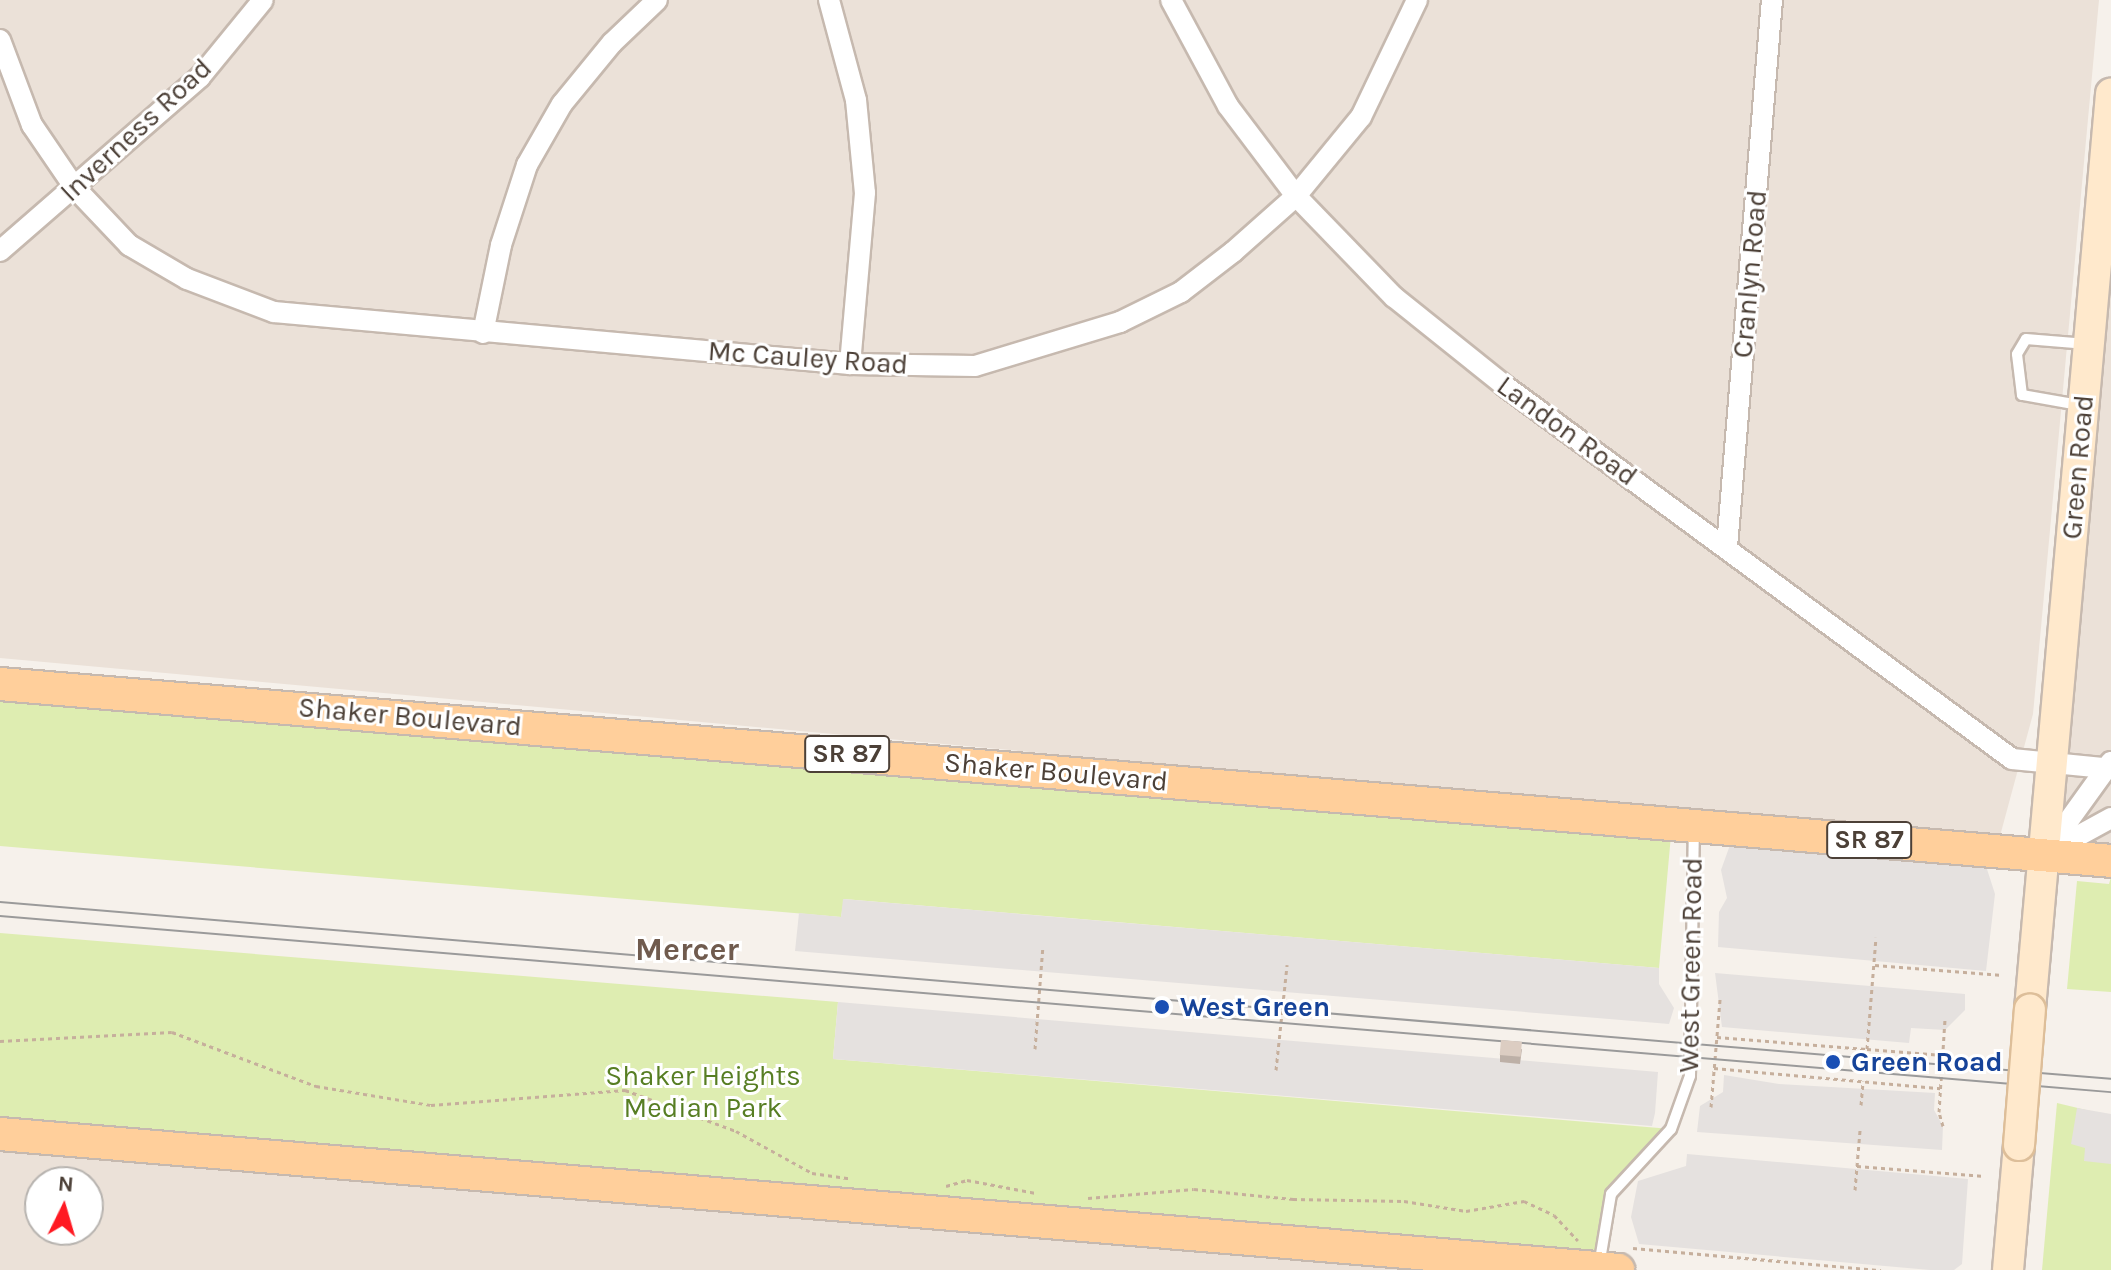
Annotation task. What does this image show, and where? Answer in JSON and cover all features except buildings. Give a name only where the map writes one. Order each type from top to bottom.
[{"type":"main road","name":"Green Road","points":[[2008,1270],[2111,94]]},
{"type":"main road","name":"Shaker Boulevard","points":[[0,684],[2111,861]]},
{"type":"main road","points":[[0,1134],[1608,1258]]},
{"type":"street","name":"Inverness Road","points":[[0,251],[200,77],[263,0]]},
{"type":"street","points":[[483,333],[501,245],[527,165],[562,104],[612,43],[657,0]]},
{"type":"street","points":[[829,0],[856,100],[865,193],[850,364]]},
{"type":"street","name":"Landon Road","points":[[1171,0],[1228,106],[1296,196],[1394,297],[1505,386],[2012,759],[2051,767],[2107,765]]},
{"type":"street","name":"Mc Cauley Road","points":[[0,40],[32,125],[75,188],[129,245],[187,279],[274,312],[850,364],[975,366],[1120,322],[1181,292],[1296,196],[1361,117],[1417,0]]},
{"type":"street","name":"Cranlyn Road","points":[[1727,547],[1772,0]]},
{"type":"street","points":[[2044,855],[2107,765]]},
{"type":"street","points":[[2044,855],[2111,818]]},
{"type":"lane","points":[[2084,405],[2022,395],[2017,354],[2026,339],[2089,344]]},
{"type":"lane","name":"West Green Road","points":[[1608,1258],[1611,1194],[1671,1129],[1690,1076],[1694,825]]},
{"type":"path","points":[[1867,1049],[1876,937]]},
{"type":"path","points":[[1035,1049],[1043,946]]},
{"type":"path","points":[[1276,1070],[1287,965]]},
{"type":"path","points":[[1874,965],[2003,975]]},
{"type":"path","points":[[1711,1107],[1720,999]]},
{"type":"path","points":[[1943,1126],[1940,1088],[1945,1020]]},
{"type":"path","points":[[0,1041],[172,1032],[316,1086],[431,1105],[625,1090],[736,1131],[812,1173],[851,1178]]},
{"type":"path","points":[[1717,1037],[1943,1055]]},
{"type":"path","points":[[1714,1068],[1940,1088]]},
{"type":"path","points":[[1861,1105],[1863,1080]]},
{"type":"path","points":[[1855,1190],[1860,1130]]},
{"type":"path","points":[[1857,1166],[1985,1176]]},
{"type":"path","points":[[933,1190],[967,1180],[1044,1195]]},
{"type":"path","points":[[1085,1198],[1194,1189],[1293,1199],[1404,1201],[1466,1211],[1524,1201],[1539,1205],[1608,1258],[1881,1270]]},
{"type":"shaded area","points":[[0,0],[2099,0],[2033,714],[2000,836],[1973,838],[0,658]]},
{"type":"shaded area","points":[[2111,94],[2111,861],[2044,855]]},
{"type":"shaded area","points":[[1730,845],[1986,866],[1995,894],[1986,971],[1718,947],[1719,912],[1727,898],[1721,870]]},
{"type":"shaded area","points":[[843,899],[1659,968],[1659,984],[1674,1008],[1669,1024],[795,951],[799,913],[841,917]]},
{"type":"shaded area","points":[[1715,973],[1965,994],[1965,1010],[1945,1030],[1911,1028],[1909,1043],[1722,1027]]},
{"type":"shaded area","points":[[838,1002],[1658,1072],[1655,1113],[1652,1126],[833,1059]]},
{"type":"shaded area","points":[[1724,1075],[1779,1084],[1935,1093],[1934,1110],[1943,1126],[1942,1150],[1697,1132],[1700,1106],[1723,1092]]},
{"type":"shaded area","points":[[2077,1108],[2111,1114],[2111,1164],[2084,1161],[2085,1148],[2071,1144]]},
{"type":"shaded area","points":[[0,1135],[1616,1270],[0,1270]]},
{"type":"shaded area","points":[[1687,1154],[1968,1179],[1962,1264],[1954,1270],[1930,1270],[1639,1244],[1631,1217],[1638,1181],[1686,1166]]},
{"type":"green space","points":[[0,697],[1671,835],[1659,968],[844,899],[841,917],[0,846]]},
{"type":"green space","points":[[2111,877],[2111,992],[2067,989],[2077,881],[2109,884]]},
{"type":"green space","name":"Shaker Heights Median Park","points":[[0,933],[838,1002],[833,1059],[1671,1129],[1616,1185],[1599,1269],[0,1134]]},
{"type":"green space","points":[[2057,1103],[2111,1116],[2111,1270],[2042,1270]]},
{"type":"tram line","points":[[0,902],[2111,1079]]},
{"type":"tram line","points":[[0,916],[2111,1092]]},
{"type":"place","name":"West Green","points":[[1162,1007]]},
{"type":"place","name":"Green Road","points":[[1833,1062]]},
{"type":"district","name":"Mercer","points":[[687,950]]}]
